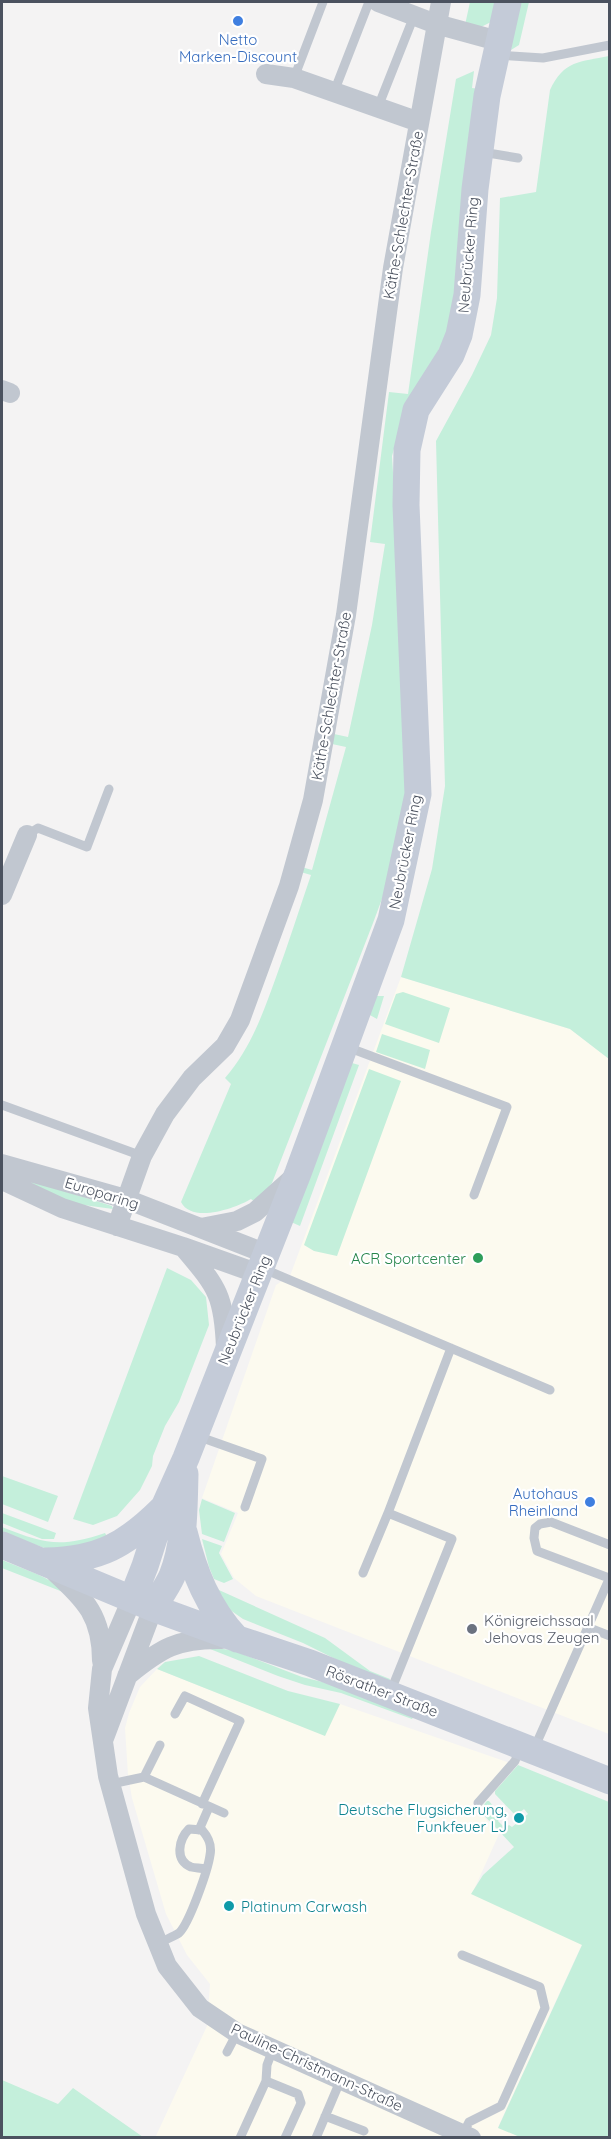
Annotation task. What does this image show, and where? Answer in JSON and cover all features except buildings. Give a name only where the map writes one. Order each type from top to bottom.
[{"type":"main road","name":"Neubrücker Ring","points":[[142,1604],[146,1566],[164,1508],[298,1173],[391,920],[418,794],[406,505],[407,450],[416,410],[451,355],[459,335],[467,295],[480,152],[496,48],[508,2]]},
{"type":"main road","points":[[142,1604],[171,1577],[178,1559],[190,1446]]},
{"type":"main road","points":[[42,1561],[92,1556],[119,1545],[142,1529],[164,1508]]},
{"type":"main road","points":[[183,1527],[200,1585],[218,1616],[238,1640]]},
{"type":"main road","name":"Rösrather Straße","points":[[2,1545],[142,1604],[238,1640],[310,1663],[609,1781]]},
{"type":"street","name":"Käthe-Schlechter-Straße","points":[[117,1226],[142,1156],[165,1114],[192,1078],[225,1046],[240,1020],[289,886],[310,811],[346,615],[392,279],[441,2]]},
{"type":"street","points":[[387,3],[496,48]]},
{"type":"street","name":"Käthe-Schlechter-Straße","points":[[266,74],[294,78],[419,122]]},
{"type":"street","points":[[2,894],[27,835]]},
{"type":"street","name":"Europaring","points":[[2,1164],[126,1199],[201,1228],[262,1265]]},
{"type":"street","points":[[201,1228],[237,1221],[255,1212],[298,1173]]},
{"type":"street","name":"Europaring","points":[[2,1180],[62,1208],[117,1226],[183,1247],[262,1265]]},
{"type":"street","points":[[183,1247],[215,1287],[222,1302],[227,1353]]},
{"type":"street","name":"Rösrather Straße","points":[[42,1561],[80,1594],[93,1615],[102,1650],[102,1669]]},
{"type":"street","points":[[103,1740],[127,1676],[142,1604]]},
{"type":"street","name":"Pauline-Christmann-Straße","points":[[142,1604],[102,1669],[98,1707],[111,1784],[146,1914],[167,1966],[200,2008],[237,2033],[468,2136]]},
{"type":"street","points":[[127,1676],[157,1652],[175,1644],[195,1639],[238,1640]]},
{"type":"lane","points":[[294,78],[322,2]]},
{"type":"lane","points":[[334,92],[369,2]]},
{"type":"lane","points":[[378,107],[414,16]]},
{"type":"lane","points":[[496,48],[508,57],[543,58],[609,45]]},
{"type":"lane","points":[[480,152],[519,158]]},
{"type":"lane","points":[[27,835],[38,828],[87,846],[109,789]]},
{"type":"lane","points":[[344,1046],[507,1107],[474,1195]]},
{"type":"lane","points":[[2,1105],[142,1156]]},
{"type":"lane","points":[[262,1265],[550,1390]]},
{"type":"lane","points":[[363,1573],[451,1348]]},
{"type":"lane","points":[[190,1446],[262,1459],[246,1507]]},
{"type":"lane","points":[[388,1513],[452,1539],[390,1694]]},
{"type":"lane","points":[[478,1803],[527,1749],[609,1577],[537,1551],[534,1538],[535,1528],[540,1524],[551,1522],[609,1545]]},
{"type":"lane","points":[[587,1627],[609,1636]]},
{"type":"lane","points":[[175,1714],[185,1696],[240,1720],[206,1805],[199,1830]]},
{"type":"lane","points":[[144,1777],[160,1745]]},
{"type":"lane","points":[[111,1784],[144,1777],[224,1813]]},
{"type":"lane","points":[[158,1944],[179,1932],[187,1919],[206,1869],[210,1855],[209,1838],[202,1830],[189,1829],[182,1836],[179,1849],[183,1861],[190,1867],[206,1869]]},
{"type":"lane","points":[[462,1955],[540,1987],[545,2007],[501,2106],[469,2122],[468,2136]]},
{"type":"lane","points":[[227,2052],[237,2033]]},
{"type":"lane","points":[[240,2138],[266,2081],[267,2065],[273,2049]]},
{"type":"lane","points":[[316,2138],[341,2079]]},
{"type":"lane","points":[[266,2081],[298,2094],[301,2103],[285,2138]]},
{"type":"lane","points":[[325,2116],[364,2132]]},
{"type":"shaded area","points":[[401,977],[570,1029],[609,1059],[609,1734],[256,1596],[234,1578],[221,1554],[238,1513],[202,1498],[276,1285],[290,1276]]},
{"type":"shaded area","points":[[157,1669],[324,1735],[340,1704],[510,1763],[473,1804],[499,1834],[472,1894],[582,1944],[498,2127],[520,2137],[155,2138],[207,2026],[210,1984],[187,1955],[166,1914],[132,1798],[128,1775],[125,1728],[129,1713],[140,1687]]},
{"type":"green space","points":[[470,2],[497,2],[491,22],[481,27],[465,25]]},
{"type":"green space","points":[[516,2],[529,2],[519,45],[511,50]]},
{"type":"green space","points":[[610,56],[609,1059],[570,1029],[401,977],[432,869],[445,786],[436,441],[491,335],[497,298],[500,198],[536,192],[550,90],[555,80],[574,64]]},
{"type":"green space","points":[[474,71],[472,88],[480,89],[450,328],[402,420],[392,456],[401,601],[408,803],[389,880],[272,1183],[255,1202],[251,1199],[225,1210],[194,1212],[187,1209],[181,1202],[231,1084],[225,1078],[242,1056],[254,1032],[280,967],[311,875],[297,871],[298,866],[312,870],[346,747],[332,744],[334,734],[348,737],[372,625],[385,544],[370,542],[389,392],[408,394],[456,79]]},
{"type":"green space","points":[[403,992],[450,1008],[439,1043],[385,1024],[396,994]]},
{"type":"green space","points":[[375,996],[384,996],[377,1019],[368,1014]]},
{"type":"green space","points":[[382,1034],[430,1050],[425,1069],[376,1052]]},
{"type":"green space","points":[[352,1063],[359,1065],[300,1226],[291,1222]]},
{"type":"green space","points":[[369,1069],[401,1081],[337,1256],[314,1251],[304,1245]]},
{"type":"green space","points":[[28,1180],[112,1206],[113,1209],[76,1204],[29,1184]]},
{"type":"green space","points":[[167,1268],[191,1280],[206,1297],[209,1325],[179,1402],[165,1426],[153,1456],[152,1466],[140,1490],[117,1516],[93,1525],[73,1519]]},
{"type":"green space","points":[[2,1476],[58,1496],[48,1522],[2,1504]]},
{"type":"green space","points":[[202,1499],[235,1513],[224,1542],[202,1534],[199,1510]]},
{"type":"green space","points":[[2,1513],[56,1533],[54,1539],[42,1539],[2,1523]]},
{"type":"green space","points":[[2,1527],[53,1542],[76,1541],[105,1533],[111,1544],[53,1551],[2,1533]]},
{"type":"green space","points":[[202,1539],[222,1546],[219,1553],[233,1579],[224,1583],[214,1579]]},
{"type":"green space","points":[[2,1560],[45,1578],[68,1594],[2,1568]]},
{"type":"green space","points":[[210,1586],[325,1638],[370,1671],[390,1679],[388,1685],[303,1643],[243,1619],[223,1605]]},
{"type":"green space","points":[[205,1647],[232,1650],[302,1677],[335,1685],[414,1716],[412,1719],[341,1693],[305,1685]]},
{"type":"green space","points":[[199,1656],[288,1691],[340,1704],[325,1736],[157,1669],[165,1662]]},
{"type":"green space","points":[[518,1765],[609,1802],[609,2137],[520,2137],[498,2128],[582,1945],[471,1894],[483,1875],[514,1847],[479,1810],[489,1801],[502,1817],[498,1821],[505,1828],[509,1825],[512,1827],[528,1814],[524,1809],[516,1816],[495,1794],[495,1791]]},
{"type":"green space","points":[[2,2080],[58,2104],[73,2088],[143,2137],[2,2137]]},
{"type":"place","name":"Netto Marken-Discount","points":[[238,21]]},
{"type":"place","name":"ACR Sportcenter","points":[[478,1258]]},
{"type":"place","name":"Autohaus Rheinland","points":[[590,1502]]},
{"type":"place","name":"Königreichssaal Jehovas Zeugen","points":[[472,1629]]},
{"type":"place","name":"Deutsche Flugsicherung, Funkfeuer LJ","points":[[519,1818]]},
{"type":"place","name":"Platinum Carwash","points":[[229,1906]]}]
